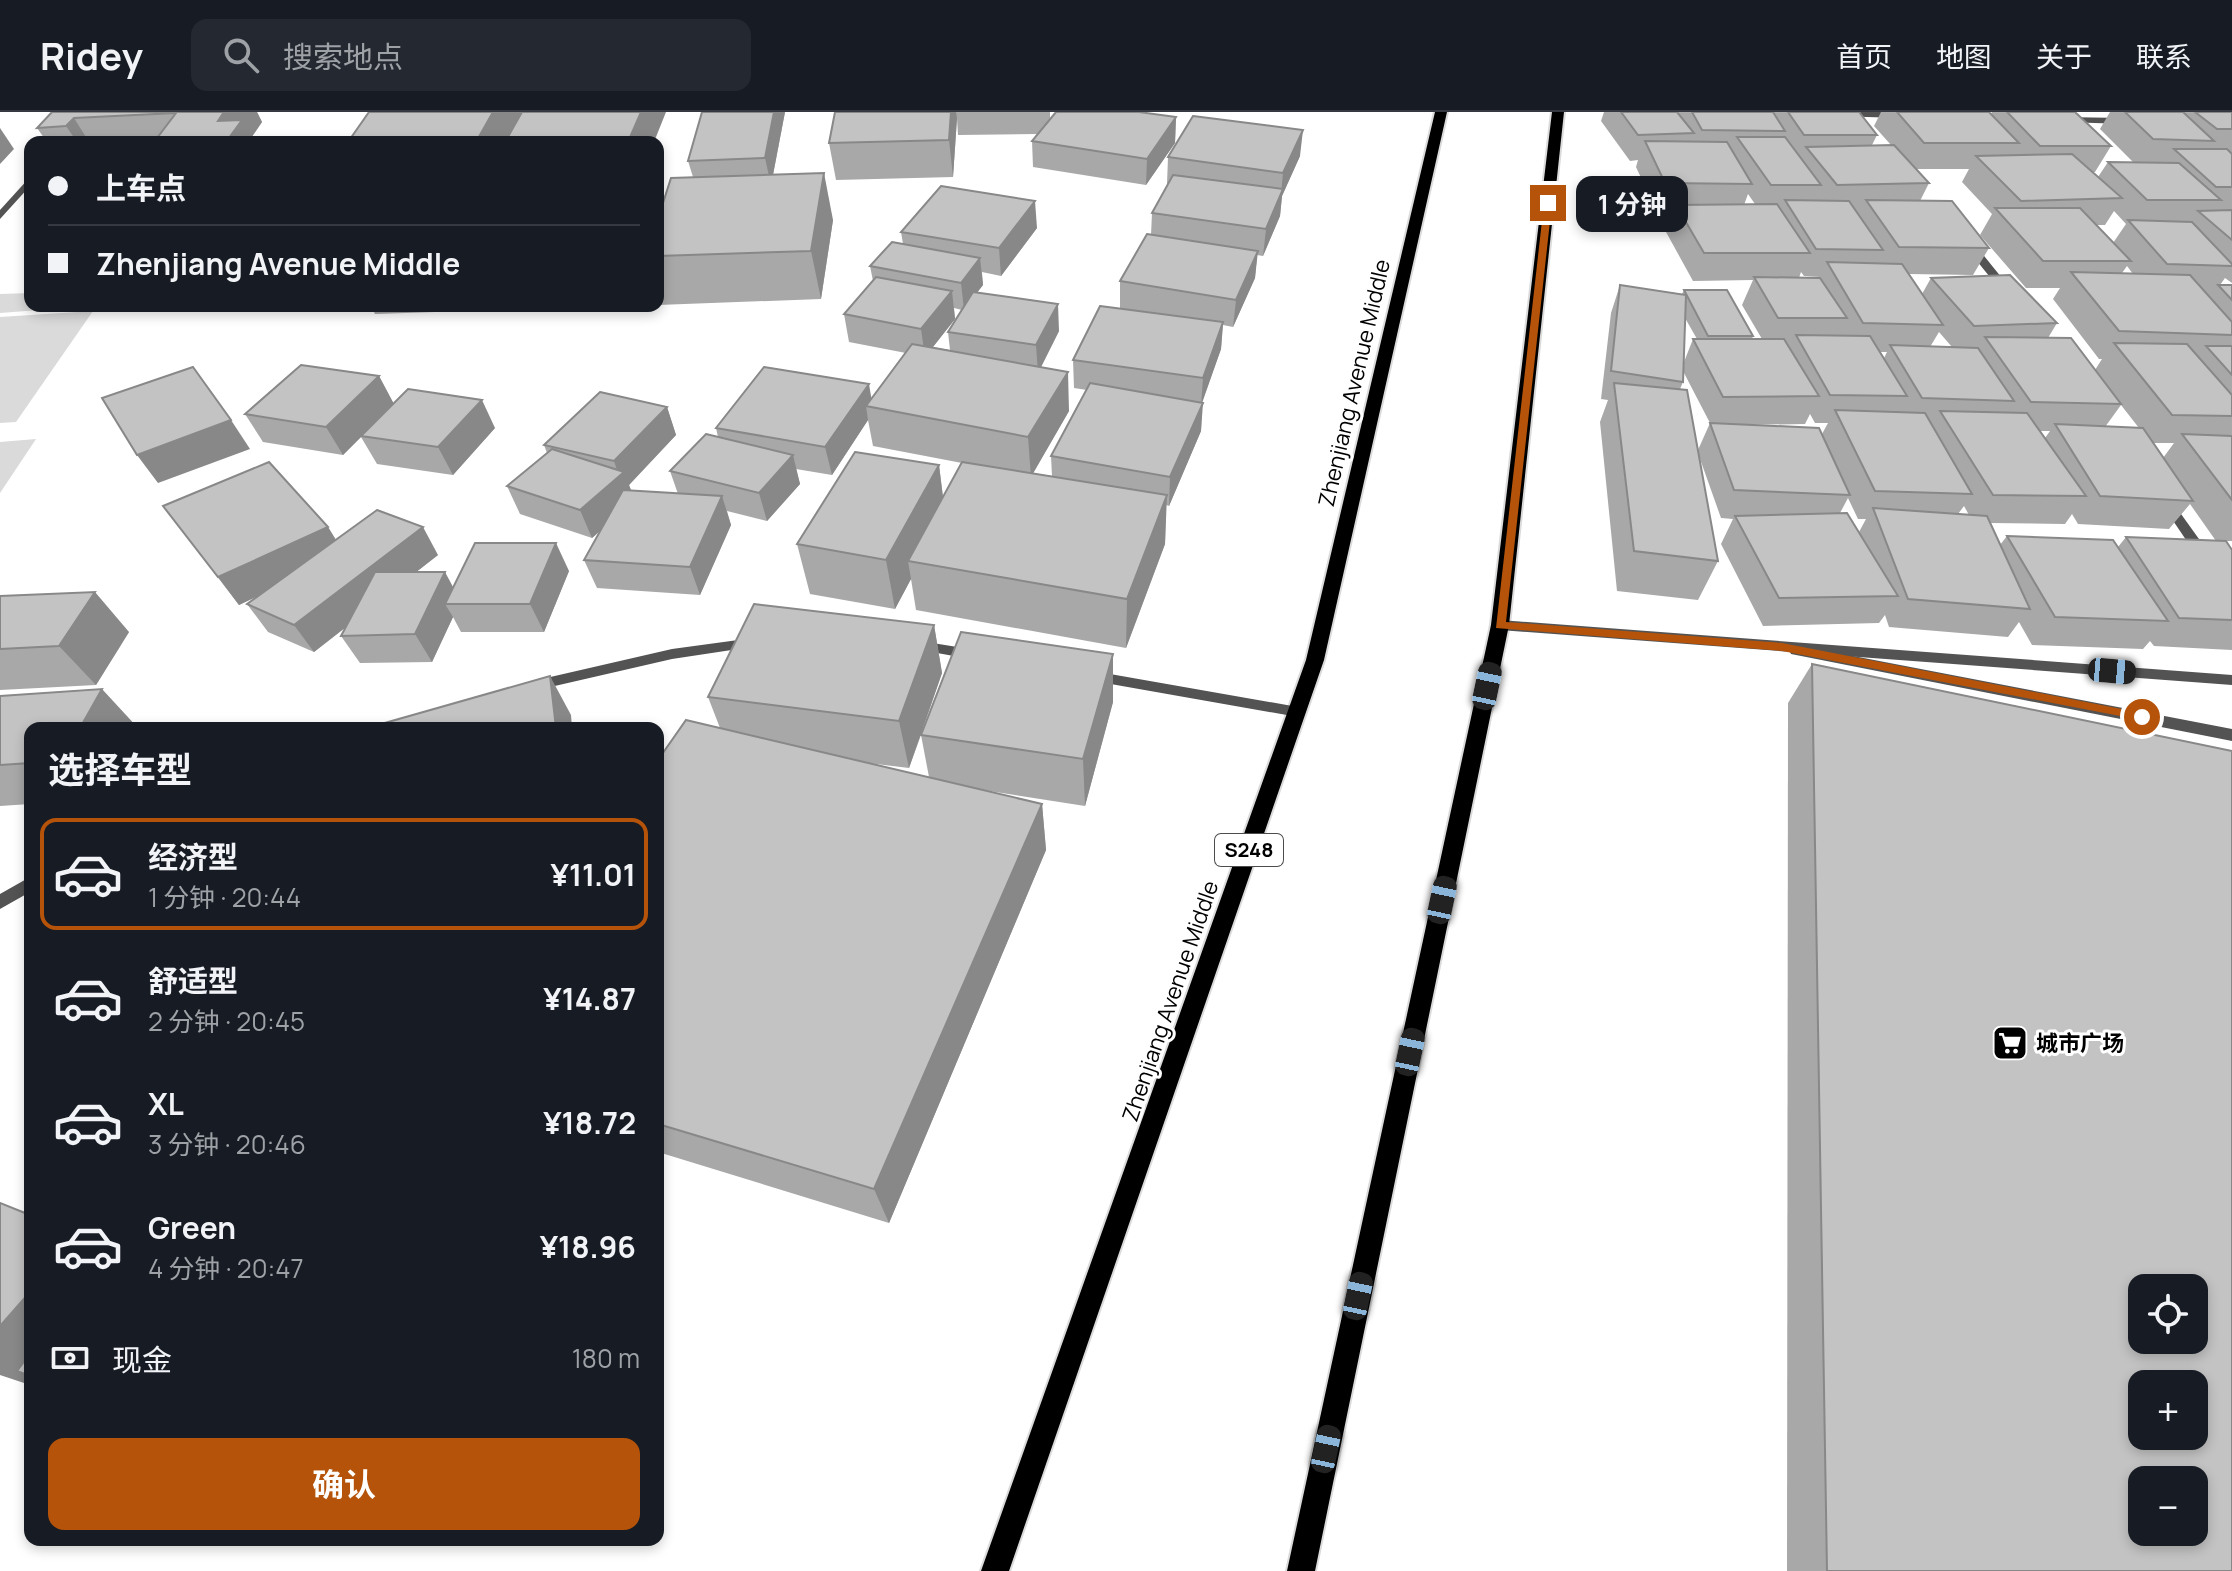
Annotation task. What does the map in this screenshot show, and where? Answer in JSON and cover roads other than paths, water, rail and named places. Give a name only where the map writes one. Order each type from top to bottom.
[{"type":"main road","name":"Zhenjiang Avenue Middle","points":[[995,1571],[1315,660],[1441,112]]},
{"type":"main road","points":[[1301,1571],[1500,625],[1558,112]]},
{"type":"street","points":[[1799,112],[1919,115]]},
{"type":"street","points":[[1841,113],[1852,124]]},
{"type":"street","points":[[2060,119],[2138,122]]},
{"type":"street","points":[[0,216],[24,187]]},
{"type":"street","points":[[1957,230],[2015,300]]},
{"type":"street","points":[[2156,488],[2208,561]]},
{"type":"street","points":[[1500,625],[2232,680]]},
{"type":"street","points":[[515,691],[672,654],[772,640]]},
{"type":"street","points":[[909,645],[986,657]]},
{"type":"street","points":[[1782,647],[2232,735]]},
{"type":"street","points":[[1080,674],[1298,712]]},
{"type":"street","points":[[0,902],[24,888]]},
{"type":"place","name":"城市广场","points":[[2010,1043]]}]
